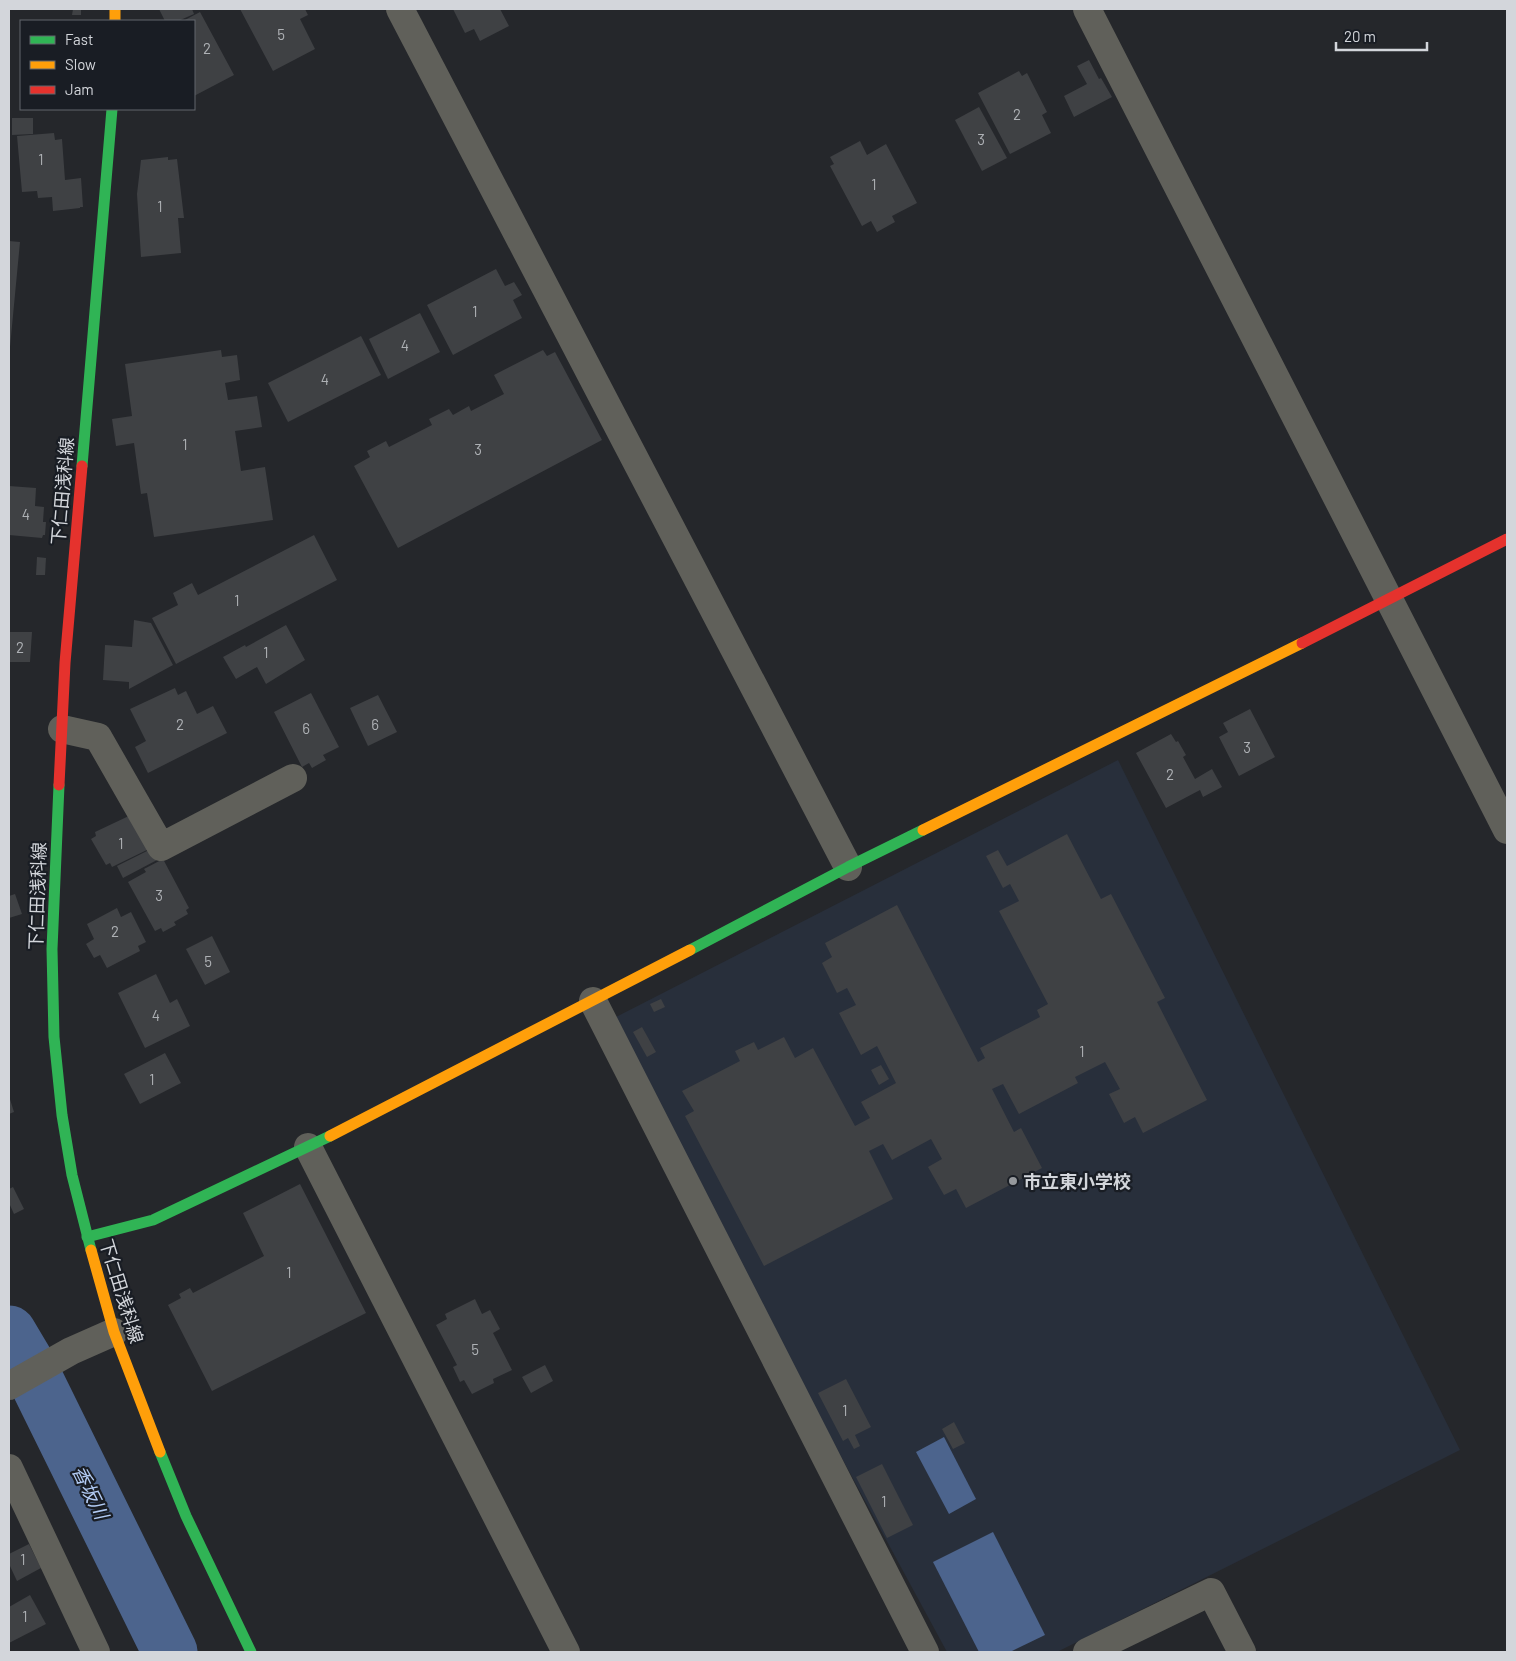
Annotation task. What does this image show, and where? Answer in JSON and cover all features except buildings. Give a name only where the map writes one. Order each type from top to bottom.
[{"type":"main road","name":"下仁田浅科線","points":[[112,110],[65,663],[52,949],[54,1037],[62,1115],[72,1175],[87,1237],[114,1332],[186,1516],[251,1652]]},
{"type":"main road","points":[[87,1237],[153,1220],[308,1147],[594,1001],[848,867],[1389,600],[1507,539]]},
{"type":"street","points":[[400,9],[848,867]]},
{"type":"street","points":[[1087,9],[1507,830]]},
{"type":"street","points":[[62,729],[98,737],[161,847],[293,778]]},
{"type":"street","points":[[594,1001],[925,1652]]},
{"type":"street","points":[[308,1147],[566,1652]]},
{"type":"street","points":[[9,1386],[71,1351],[114,1332]]},
{"type":"street","points":[[9,1468],[96,1652]]},
{"type":"street","points":[[1087,1652],[1211,1592],[1242,1652]]},
{"type":"shaded area","name":"市立東小学校","points":[[1118,760],[1460,1450],[1057,1652],[947,1652],[781,1346],[616,1017]]},
{"type":"water","points":[[944,1437],[976,1499],[949,1514],[916,1452]]},
{"type":"water","points":[[993,1532],[1045,1635],[1010,1652],[979,1652],[933,1562]]},
{"type":"waterway","name":"香坂川","points":[[9,1333],[31,1370],[170,1652]]},
{"type":"traffic: fast","points":[[82,466],[112,110]]},
{"type":"traffic: fast","points":[[59,785],[52,949],[54,1037],[62,1115],[72,1175],[91,1250]]},
{"type":"traffic: fast","points":[[690,950],[923,830]]},
{"type":"traffic: fast","points":[[87,1237],[153,1220],[330,1136]]},
{"type":"traffic: fast","points":[[160,1452],[186,1516],[251,1652]]},
{"type":"traffic: slow","points":[[115,9],[115,20]]},
{"type":"traffic: slow","points":[[923,830],[1302,643]]},
{"type":"traffic: slow","points":[[330,1136],[690,950]]},
{"type":"traffic: slow","points":[[91,1250],[114,1332],[160,1452]]},
{"type":"traffic: jam","points":[[59,785],[65,663],[82,466]]},
{"type":"traffic: jam","points":[[1302,643],[1507,539]]},
{"type":"place","name":"市立東小学校","points":[[1013,1181]]}]
